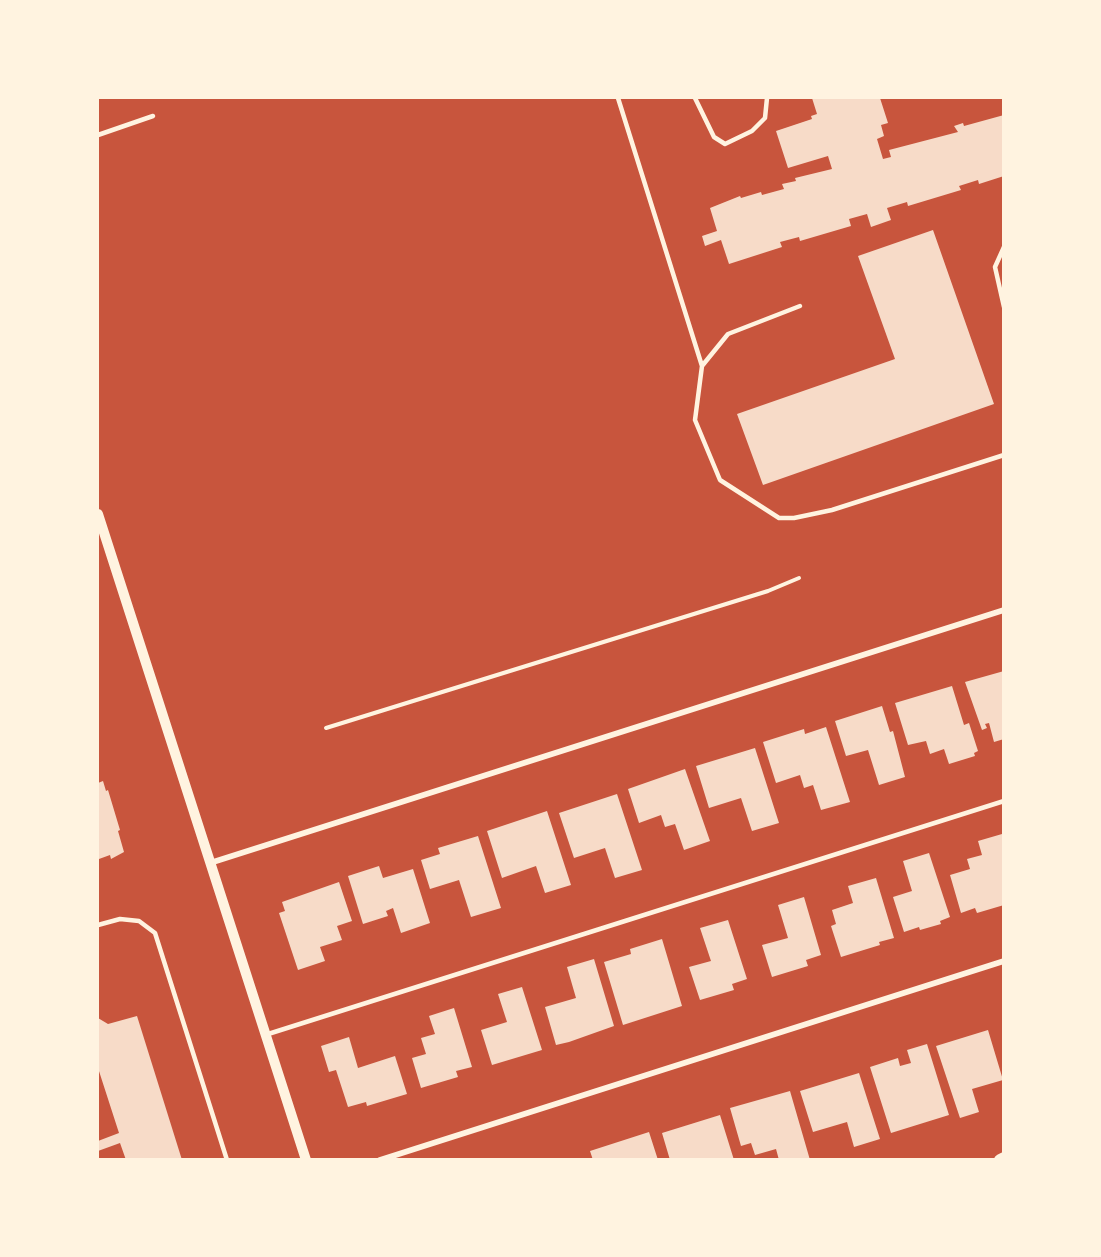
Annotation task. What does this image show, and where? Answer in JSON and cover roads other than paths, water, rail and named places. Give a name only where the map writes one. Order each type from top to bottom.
[{"type":"street","points":[[98,514],[306,1160]]},
{"type":"street","points":[[210,863],[1004,610]]},
{"type":"street","points":[[380,1160],[1004,961]]},
{"type":"lane","points":[[618,98],[702,366],[695,420],[720,480],[779,518],[807,516],[1004,455]]},
{"type":"lane","points":[[696,98],[714,137],[725,144],[752,131],[765,118],[767,98]]},
{"type":"lane","points":[[98,135],[153,116]]},
{"type":"lane","points":[[1004,248],[994,267],[1004,307]]},
{"type":"lane","points":[[702,366],[728,334],[800,306]]},
{"type":"lane","points":[[266,1035],[1004,801]]},
{"type":"lane","points":[[98,926],[120,919],[139,921],[155,933],[226,1160]]}]
